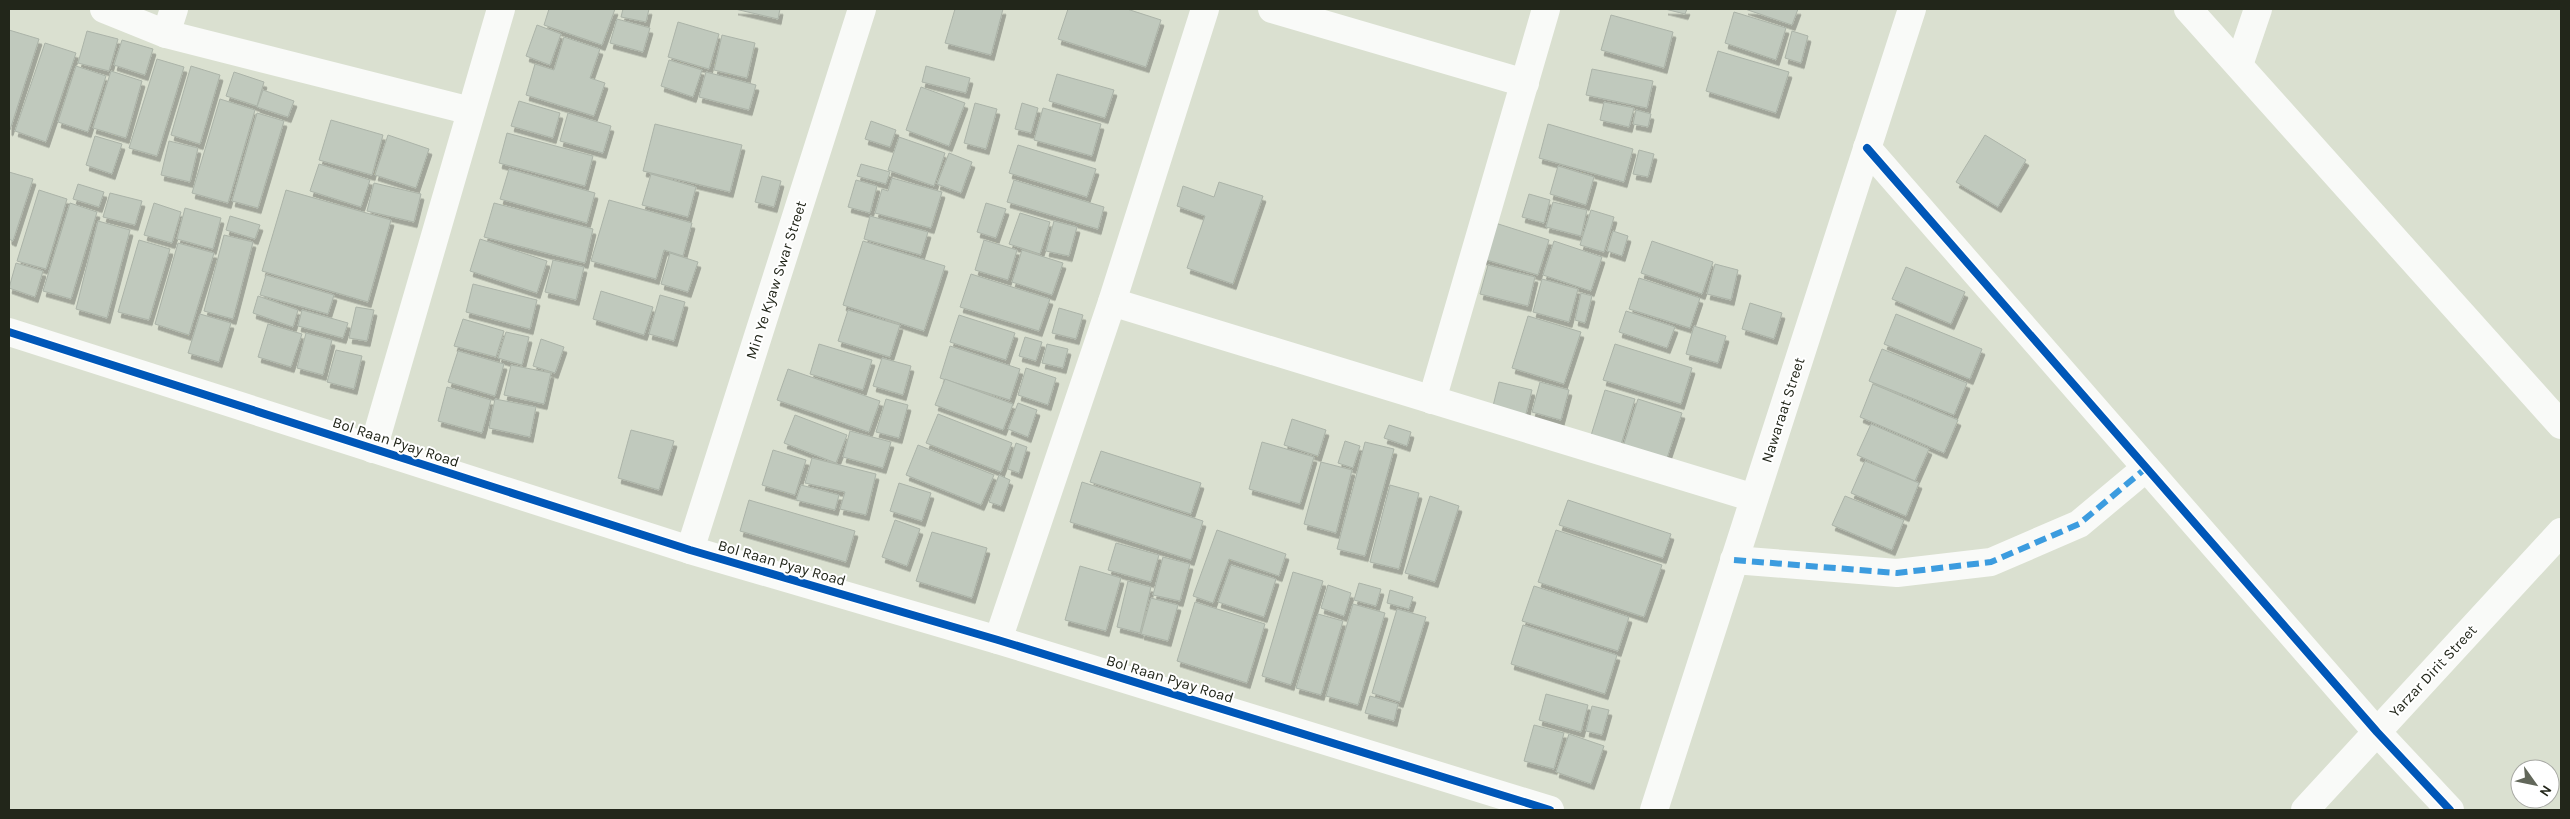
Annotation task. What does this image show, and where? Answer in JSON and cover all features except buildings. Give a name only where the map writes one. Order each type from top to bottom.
[{"type":"street","points":[[104,9],[170,21],[471,111]]},
{"type":"street","points":[[373,449],[501,9]]},
{"type":"street","name":"Min Ye Kyaw Swar Street","points":[[690,550],[862,9]]},
{"type":"street","points":[[998,640],[1112,302],[1205,9]]},
{"type":"street","points":[[1272,9],[1525,83]]},
{"type":"street","points":[[1432,400],[1546,9]]},
{"type":"street","name":"Nawaraat Street","points":[[1654,810],[1912,9]]},
{"type":"street","points":[[2188,9],[2561,425]]},
{"type":"street","points":[[2239,64],[2258,9]]},
{"type":"street","points":[[1867,148],[2377,732],[2450,810]]},
{"type":"street","points":[[1112,302],[1754,498]]},
{"type":"street","name":"Bol Raan Pyay Road","points":[[9,332],[690,550],[998,640],[1550,810]]},
{"type":"street","points":[[1734,560],[1897,573],[1990,562],[2079,524],[2146,468]]},
{"type":"street","name":"Yarzar Dirit Street","points":[[2305,810],[2561,532]]},
{"type":"marked path","points":[[1734,560],[1897,573],[1991,562],[2079,524],[2146,468]]},
{"type":"cycle path","points":[[1867,148],[2377,732],[2450,810]]},
{"type":"cycle path","points":[[9,332],[690,550],[998,640],[1550,810]]}]
